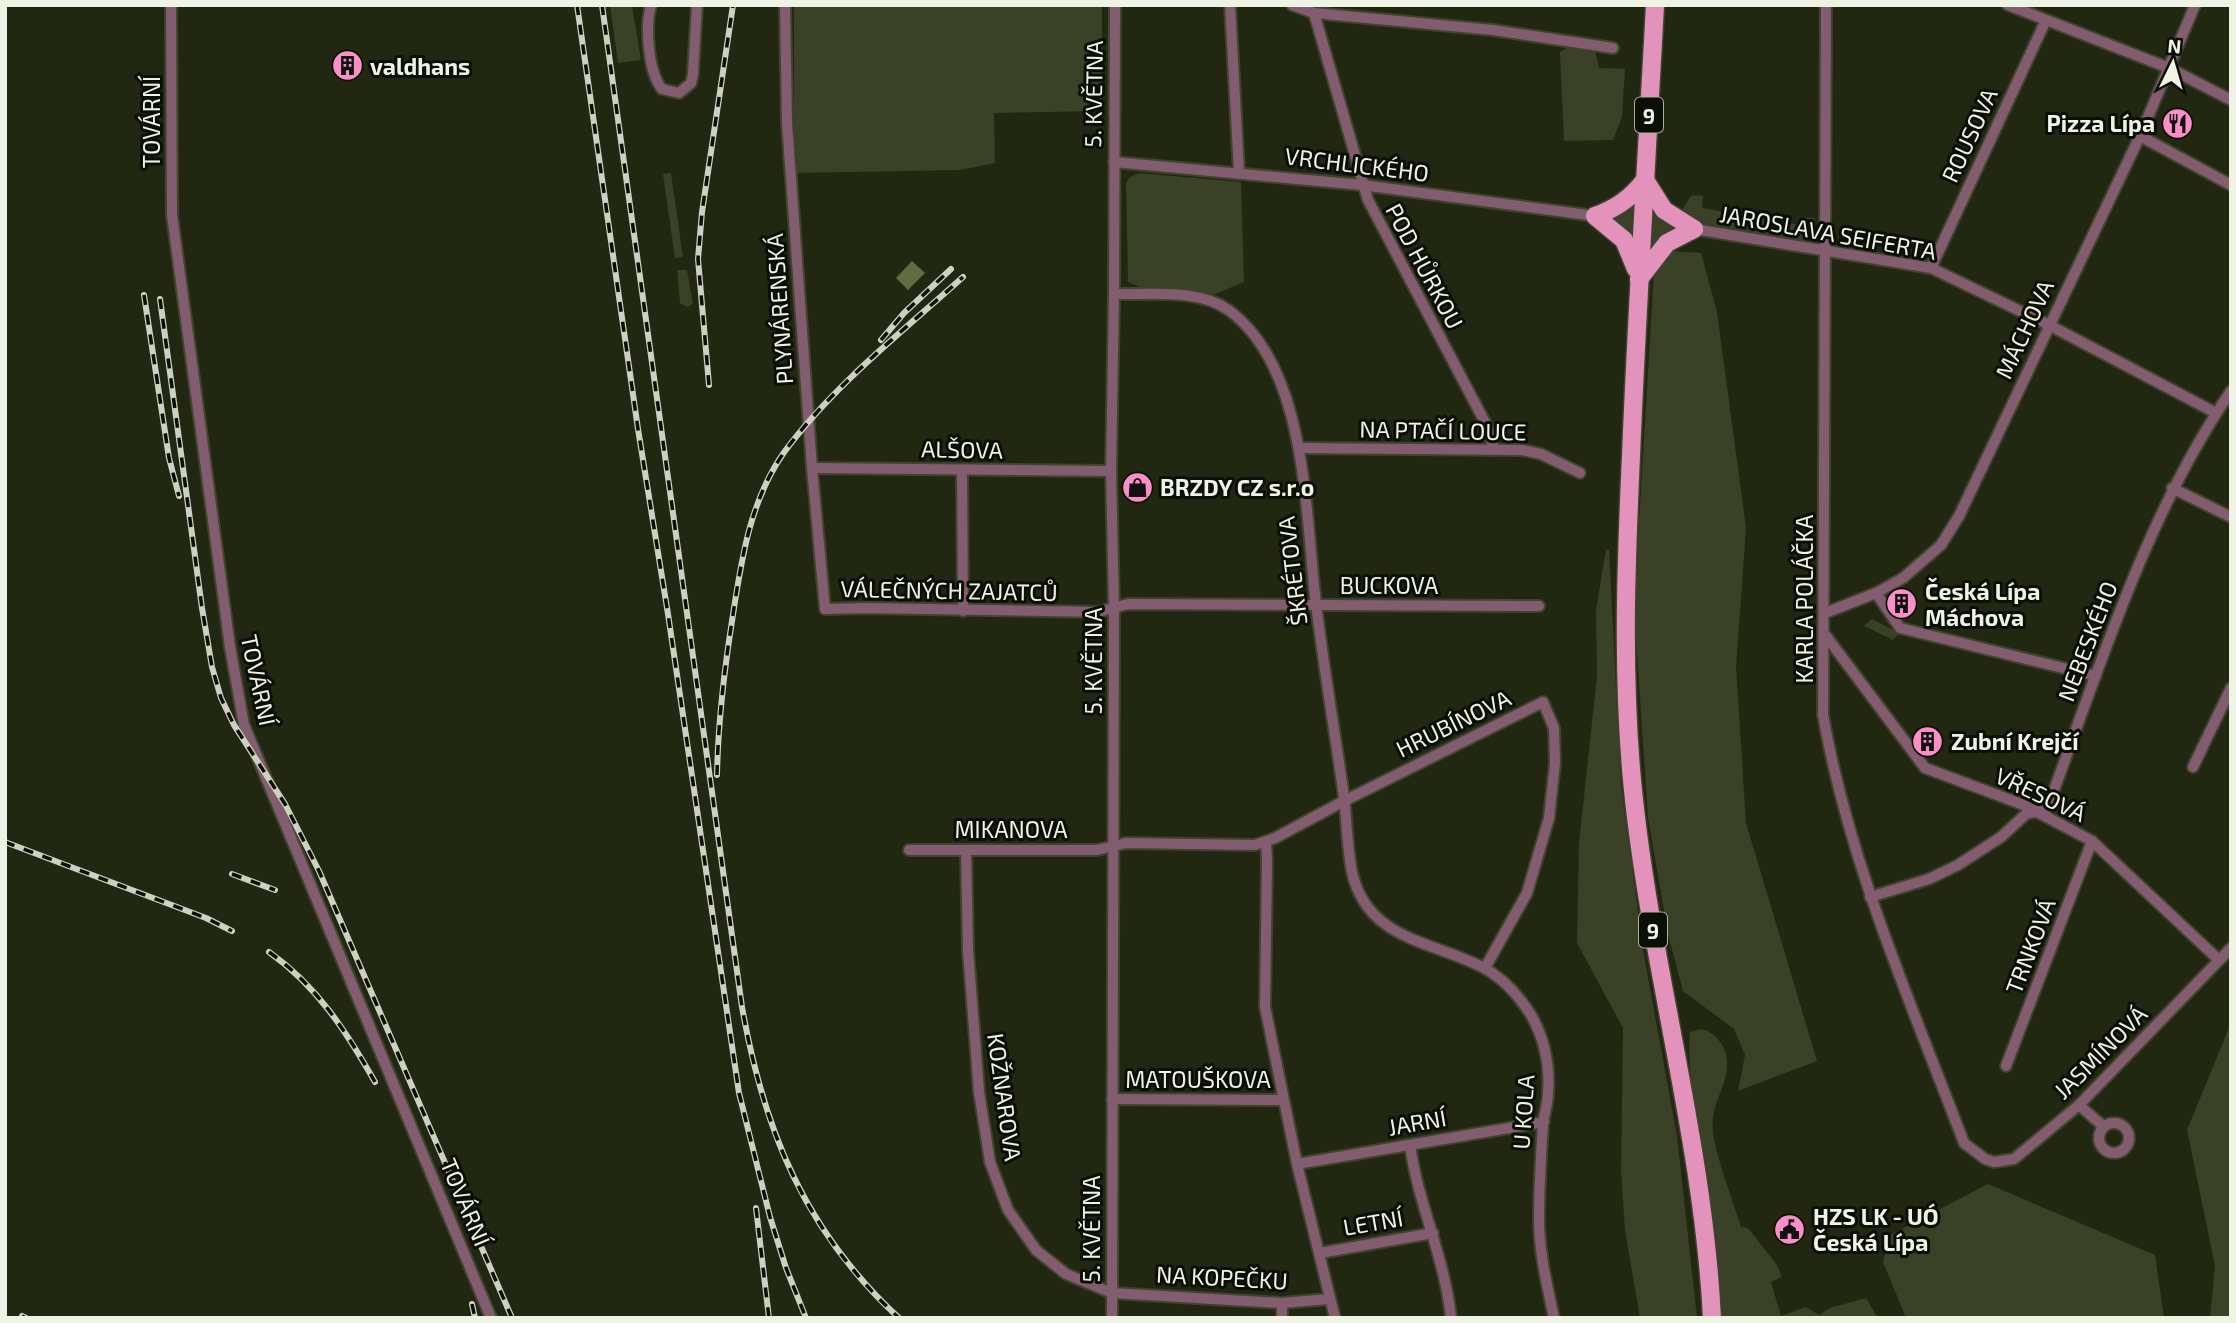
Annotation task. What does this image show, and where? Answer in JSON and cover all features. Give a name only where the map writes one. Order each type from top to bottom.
[{"type":"main road","name":"9","points":[[1655,5],[1639,279],[1625,600],[1625,664],[1632,778],[1648,899],[1695,1168],[1712,1318]]},
{"type":"main road","points":[[1595,216],[1612,210],[1631,197],[1645,180],[1664,210],[1694,229]]},
{"type":"main road","points":[[1595,216],[1624,240],[1639,279]]},
{"type":"main road","points":[[1639,279],[1667,243],[1694,229]]},
{"type":"street","name":"TOVÁRNÍ","points":[[171,5],[172,215],[230,647],[244,725],[491,1318]]},
{"type":"street","points":[[651,5],[648,30],[654,76],[662,89],[679,93],[691,83],[693,74],[697,5]]},
{"type":"street","name":"PLYNÁRENSKÁ","points":[[785,5],[787,123],[825,609]]},
{"type":"street","name":"5. KVĚTNA","points":[[1112,1318],[1114,609],[1111,471],[1115,5]]},
{"type":"street","points":[[1230,5],[1238,172]]},
{"type":"street","points":[[1292,5],[1314,13],[1493,30],[1613,48]]},
{"type":"street","name":"KARLA POLÁČKA","points":[[1826,5],[1824,715],[1830,755],[1870,897],[1964,1143],[1985,1159]]},
{"type":"street","points":[[2008,5],[2169,68],[2231,100]]},
{"type":"street","name":"MÁCHOVA","points":[[1825,613],[1876,593],[1903,578],[1941,545],[1959,516],[2140,136],[2195,5]]},
{"type":"street","name":"POD HŮRKOU","points":[[1314,13],[1362,185],[1399,263],[1487,426],[1494,450]]},
{"type":"street","name":"ROUSOVA","points":[[1931,268],[2046,20]]},
{"type":"street","points":[[2140,136],[2231,185]]},
{"type":"street","name":"VRCHLICKÉHO","points":[[1114,162],[1362,185],[1595,216]]},
{"type":"street","name":"JAROSLAVA SEIFERTA","points":[[1694,229],[1931,268],[2049,325],[2216,413]]},
{"type":"street","name":"ŠKRÉTOVA","points":[[1114,294],[1196,296],[1228,309],[1257,336],[1277,372],[1299,449],[1316,606],[1352,872],[1359,892],[1375,915]]},
{"type":"street","name":"NEBESKÉHO","points":[[1870,897],[1929,879],[1958,865],[2001,837],[2026,814],[2047,809],[2096,676],[2172,488],[2231,391]]},
{"type":"street","name":"NA PTAČÍ LOUCE","points":[[1299,449],[1533,452],[1580,473]]},
{"type":"street","name":"ALŠOVA","points":[[812,468],[1111,471]]},
{"type":"street","points":[[962,470],[963,611]]},
{"type":"street","points":[[2172,488],[2231,517]]},
{"type":"street","points":[[1876,593],[1900,628],[2096,676]]},
{"type":"street","name":"BUCKOVA","points":[[1114,609],[1128,604],[1539,606]]},
{"type":"street","name":"VÁLEČNÝCH ZAJATCŮ","points":[[825,609],[1098,612],[1114,609]]},
{"type":"street","name":"VŘESOVÁ","points":[[1826,636],[1924,768],[2024,805],[2092,841],[2219,960]]},
{"type":"street","points":[[2193,767],[2231,688]]},
{"type":"street","name":"HRUBÍNOVA","points":[[1113,846],[1126,843],[1266,843],[1543,702],[1554,728],[1555,763],[1549,818],[1527,893],[1485,968]]},
{"type":"street","name":"TRNKOVÁ","points":[[2006,1066],[2092,841]]},
{"type":"street","points":[[1266,843],[1268,860],[1265,1007],[1297,1164],[1335,1318]]},
{"type":"street","name":"MIKANOVA","points":[[909,850],[1097,850],[1113,846]]},
{"type":"street","name":"KOŽNAROVA","points":[[966,850],[968,950],[979,1092],[990,1162],[1008,1210],[1036,1250],[1066,1274],[1112,1293]]},
{"type":"street","name":"U KOLA","points":[[1375,915],[1401,935],[1485,968],[1502,980],[1519,998],[1541,1038],[1547,1063],[1548,1084],[1539,1221],[1544,1270],[1554,1318]]},
{"type":"street","name":"JASMÍNOVÁ","points":[[1985,1159],[1994,1162],[2014,1159],[2079,1105],[2231,948]]},
{"type":"street","name":"MATOUŠKOVA","points":[[1112,1099],[1283,1100]]},
{"type":"street","points":[[2079,1105],[2104,1127]]},
{"type":"street","name":"JARNÍ","points":[[1297,1164],[1544,1122]]},
{"type":"street","points":[[1410,1145],[1414,1177],[1448,1290],[1451,1318]]},
{"type":"street","name":"LETNÍ","points":[[1320,1253],[1433,1233]]},
{"type":"street","name":"NA KOPEČKU","points":[[1112,1293],[1282,1303],[1329,1299]]},
{"type":"street","points":[[1282,1303],[1282,1318]]},
{"type":"shaded area","points":[[610,5],[632,5],[641,60],[618,63]]},
{"type":"shaded area","points":[[794,5],[1102,5],[1102,111],[994,113],[995,163],[960,170],[794,173]]},
{"type":"shaded area","points":[[1568,47],[1595,51],[1599,68],[1625,69],[1622,117],[1613,140],[1564,141],[1560,52]]},
{"type":"shaded area","points":[[671,173],[683,257],[675,258],[663,174]]},
{"type":"shaded area","points":[[1139,173],[1241,182],[1244,282],[1215,294],[1142,288],[1128,282],[1126,184],[1129,178]]},
{"type":"shaded area","points":[[1693,195],[1703,196],[1702,208],[1801,225],[1803,217],[1815,218],[1816,232],[1801,240],[1691,221],[1679,216]]},
{"type":"shaded area","points":[[1634,204],[1632,239],[1609,218]]},
{"type":"shaded area","points":[[1652,207],[1685,228],[1649,252]]},
{"type":"shaded area","points":[[1659,250],[1701,253],[1717,312],[1746,528],[1736,667],[1746,823],[1817,1061],[1738,1091],[1745,1055],[1734,1029],[1683,991],[1668,934],[1648,818],[1634,606],[1654,272]]},
{"type":"shaded area","points":[[912,261],[925,273],[908,290],[896,278]]},
{"type":"shaded area","points":[[677,270],[687,270],[693,304],[687,307],[680,303]]},
{"type":"shaded area","points":[[1606,550],[1609,550],[1621,784],[1643,950],[1677,1136],[1697,1318],[1640,1318],[1625,1230],[1621,1172],[1623,1028],[1577,943],[1579,843],[1597,676],[1596,610]]},
{"type":"shaded area","points":[[1872,619],[1899,633],[1893,640],[1864,626]]},
{"type":"shaded area","points":[[2231,1023],[2231,1318],[2210,1318],[2215,1266],[2187,1130]]},
{"type":"shaded area","points":[[1701,1029],[1716,1037],[1727,1059],[1726,1074],[1713,1118],[1719,1161],[1741,1227],[1748,1228],[1777,1265],[1782,1277],[1771,1282],[1781,1316],[1806,1307],[1819,1315],[1830,1308],[1866,1298],[1880,1318],[1722,1318],[1714,1220],[1690,1071],[1690,1032]]},
{"type":"shaded area","points":[[1988,1184],[2155,1255],[2164,1318],[1906,1318],[1883,1262],[1890,1235]]},
{"type":"railway","points":[[577,5],[638,429],[739,1093],[770,1217],[806,1318]]},
{"type":"railway","points":[[602,5],[742,1007],[751,1052],[777,1137],[814,1214],[866,1285],[899,1318]]},
{"type":"railway","points":[[709,385],[698,259],[702,212],[733,5]]},
{"type":"railway","points":[[881,340],[904,313],[951,269]]},
{"type":"railway","points":[[717,775],[724,678],[739,577],[748,533],[763,490],[785,451],[825,404],[963,277]]},
{"type":"railway","points":[[144,295],[169,458],[179,496]]},
{"type":"railway","points":[[160,299],[202,608],[212,667],[221,698],[234,725],[285,804],[319,871],[512,1318]]},
{"type":"railway","points":[[5,842],[206,918],[232,931]]},
{"type":"railway","points":[[232,874],[275,890]]},
{"type":"railway","points":[[269,952],[302,979],[316,995],[353,1045],[375,1082]]},
{"type":"railway","points":[[756,1208],[769,1318]]},
{"type":"railway","points":[[472,1304],[475,1318]]},
{"type":"railway","points":[[22,1316],[26,1318]]},
{"type":"place","name":"valdhans","points":[[347,66]]},
{"type":"place","name":"Pizza Lípa","points":[[2178,123]]},
{"type":"place","name":"BRZDY CZ s.r.o","points":[[1137,487]]},
{"type":"place","name":"Česká Lípa Máchova","points":[[1902,604]]},
{"type":"place","name":"Zubní Krejčí","points":[[1928,741]]},
{"type":"place","name":"HZS LK - UÓ Česká Lípa","points":[[1790,1229]]}]
